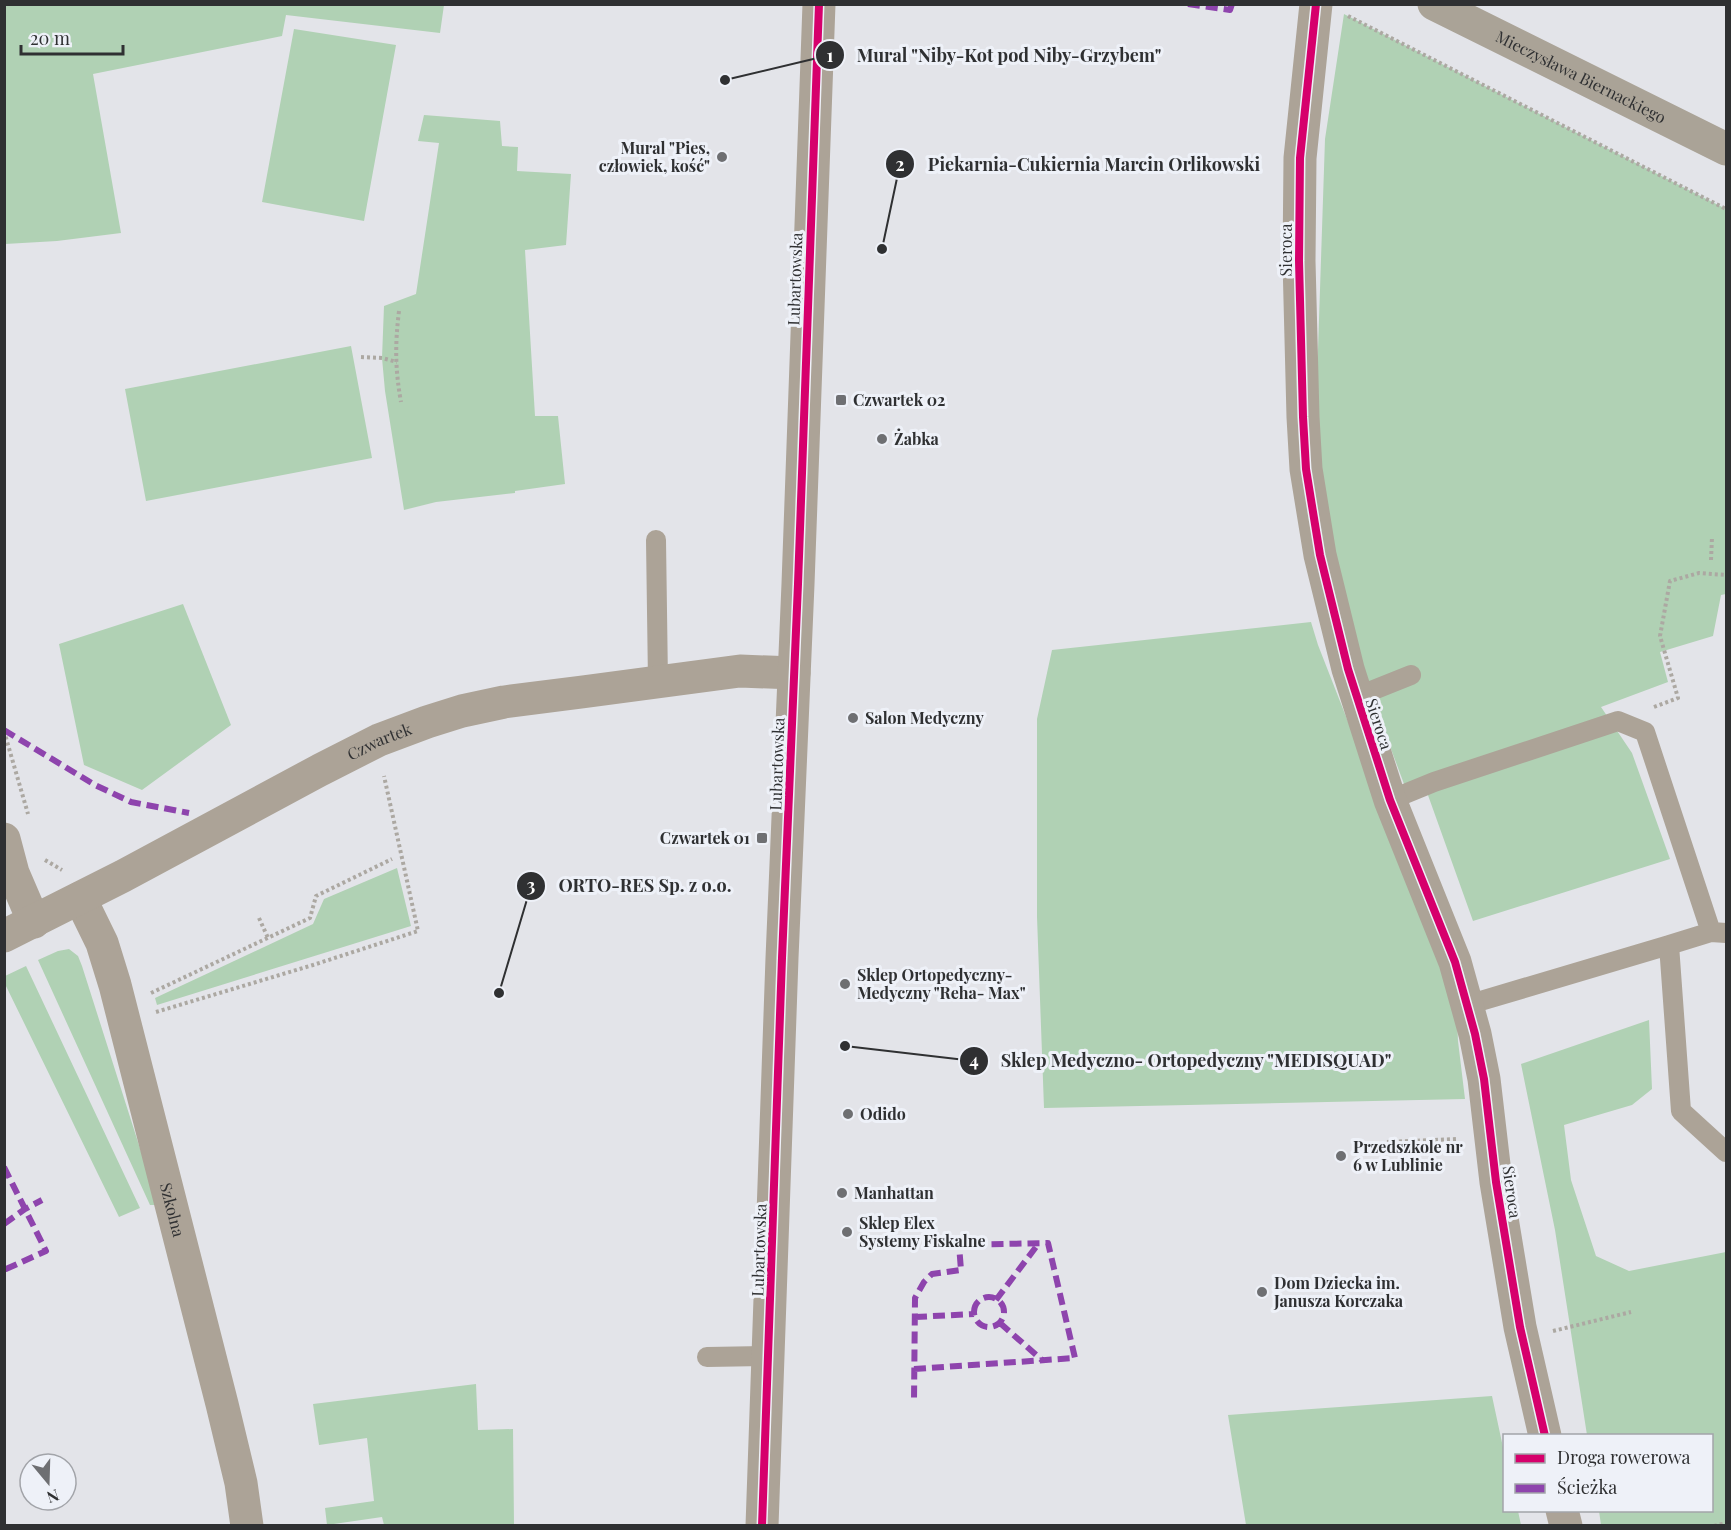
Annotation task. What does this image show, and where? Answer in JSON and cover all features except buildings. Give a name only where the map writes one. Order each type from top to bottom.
[{"type":"street","name":"Lubartowska","points":[[762,1526],[819,4]]},
{"type":"street","name":"Mieczysława Biernackiego","points":[[1434,4],[1726,149]]},
{"type":"street","name":"Sieroca","points":[[1330,9],[1300,158],[1299,261],[1306,469],[1320,555],[1356,697],[1390,800],[1455,962],[1475,1034],[1484,1079],[1497,1182],[1520,1327],[1545,1434]]},
{"type":"street","name":"Czwartek","points":[[4,936],[389,736],[462,711],[504,702],[740,671],[794,673]]},
{"type":"street","points":[[4,839],[13,873],[34,922]]},
{"type":"street","name":"Szkolna","points":[[80,898],[102,943],[115,985],[222,1404],[241,1483],[247,1526]]},
{"type":"lane","points":[[656,540],[658,682]]},
{"type":"lane","points":[[1356,697],[1411,675]]},
{"type":"lane","points":[[1390,800],[1434,782],[1617,721],[1645,732],[1719,932],[1467,1005]]},
{"type":"lane","points":[[1669,945],[1681,1111],[1726,1152]]},
{"type":"lane","points":[[707,1357],[769,1356]]},
{"type":"path","points":[[1330,9],[1726,209]]},
{"type":"path","points":[[399,311],[395,345],[401,402]]},
{"type":"path","points":[[361,357],[382,358],[397,362]]},
{"type":"path","points":[[1711,560],[1712,537]]},
{"type":"path","points":[[1617,721],[1678,698],[1660,636],[1670,581],[1699,573],[1726,575]]},
{"type":"path","points":[[149,1014],[418,931],[383,772],[375,777]]},
{"type":"path","points":[[145,996],[310,918],[316,897],[392,859]]},
{"type":"path","points":[[259,918],[268,938]]},
{"type":"path","points":[[1387,1142],[1465,1138]]},
{"type":"path","points":[[1547,1332],[1631,1312]]},
{"type":"path","points":[[1714,1526],[1726,1523]]},
{"type":"green space","points":[[5,4],[444,5],[440,33],[286,15],[282,36],[93,74],[121,233],[57,241],[5,244]]},
{"type":"green space","points":[[1344,14],[1726,209],[1726,594],[1721,595],[1713,636],[1660,652],[1668,682],[1601,707],[1632,753],[1670,859],[1473,921],[1424,784],[1407,792],[1372,698],[1331,555],[1315,440],[1325,139]]},
{"type":"green space","points":[[294,29],[396,45],[364,221],[262,202]]},
{"type":"green space","points":[[424,115],[500,121],[502,146],[518,147],[517,171],[571,174],[566,245],[525,250],[535,416],[558,416],[565,484],[515,491],[515,493],[436,502],[404,510],[385,391],[382,358],[384,306],[416,294],[439,143],[418,141]]},
{"type":"green space","points":[[351,346],[372,458],[146,501],[125,389]]},
{"type":"green space","points":[[183,604],[231,725],[142,790],[84,765],[59,644]]},
{"type":"green space","points":[[1311,622],[1456,998],[1458,1041],[1465,1099],[1044,1108],[1037,917],[1037,719],[1052,650]]},
{"type":"green space","points":[[397,868],[411,926],[157,1005],[155,998],[313,924],[324,899]]},
{"type":"green space","points":[[69,949],[78,956],[82,966],[158,1205],[150,1205],[38,960]]},
{"type":"green space","points":[[26,966],[140,1208],[119,1217],[5,984],[5,976]]},
{"type":"green space","points":[[1649,1020],[1652,1089],[1632,1105],[1564,1125],[1571,1180],[1596,1256],[1629,1271],[1726,1252],[1726,1525],[1601,1525],[1599,1512],[1713,1512],[1713,1434],[1587,1434],[1555,1230],[1521,1064]]},
{"type":"green space","points":[[476,1384],[478,1430],[513,1429],[514,1525],[384,1525],[382,1517],[327,1525],[325,1508],[374,1501],[367,1438],[319,1445],[313,1404]]},
{"type":"green space","points":[[1492,1396],[1503,1447],[1503,1512],[1518,1512],[1521,1525],[1246,1525],[1228,1415]]},
{"type":"marked path","points":[[1188,4],[1230,10],[1232,4]]},
{"type":"marked path","points":[[4,730],[95,785],[131,802],[189,813]]},
{"type":"marked path","points":[[4,1167],[46,1251],[6,1269],[4,1266]]},
{"type":"marked path","points":[[4,1224],[42,1200]]},
{"type":"marked path","points":[[996,1300],[1039,1243]]},
{"type":"marked path","points":[[914,1369],[1075,1358],[1048,1243],[959,1245],[961,1270],[932,1274],[924,1282],[915,1298],[914,1401]]},
{"type":"marked path","points":[[989,1297],[1000,1301],[1004,1312],[1000,1323],[989,1327],[978,1323],[974,1312],[978,1301],[989,1297]]},
{"type":"marked path","points":[[915,1317],[974,1314]]},
{"type":"marked path","points":[[1000,1323],[1043,1361]]},
{"type":"cycle path","points":[[762,1526],[819,4]]},
{"type":"cycle path","points":[[1316,4],[1300,158],[1299,261],[1306,469],[1320,555],[1348,669],[1390,800],[1455,962],[1475,1034],[1484,1079],[1496,1182],[1520,1327],[1545,1434]]},
{"type":"place","name":"Mural \"Niby-Kot pod Niby-Grzybem\"","points":[[725,80]]},
{"type":"place","name":"Mural \"Pies, człowiek, kość\"","points":[[722,157]]},
{"type":"place","name":"Piekarnia-Cukiernia Marcin Orlikowski","points":[[882,249]]},
{"type":"place","name":"Czwartek 02","points":[[841,400]]},
{"type":"place","name":"Żabka","points":[[882,439]]},
{"type":"place","name":"Salon Medyczny","points":[[853,718]]},
{"type":"place","name":"Czwartek 01","points":[[762,838]]},
{"type":"place","name":"Sklep Ortopedyczny- Medyczny \"Reha- Max\"","points":[[845,984]]},
{"type":"place","name":"ORTO-RES Sp. z o.o.","points":[[499,993]]},
{"type":"place","name":"Sklep Medyczno- Ortopedyczny \"MEDISQUAD\"","points":[[845,1046]]},
{"type":"place","name":"Odido","points":[[848,1114]]},
{"type":"place","name":"Przedszkole nr 6 w Lublinie","points":[[1341,1156]]},
{"type":"place","name":"Manhattan","points":[[842,1193]]},
{"type":"place","name":"Sklep Elex Systemy Fiskalne","points":[[847,1232]]},
{"type":"place","name":"Dom Dziecka im. Janusza Korczaka","points":[[1262,1292]]}]
